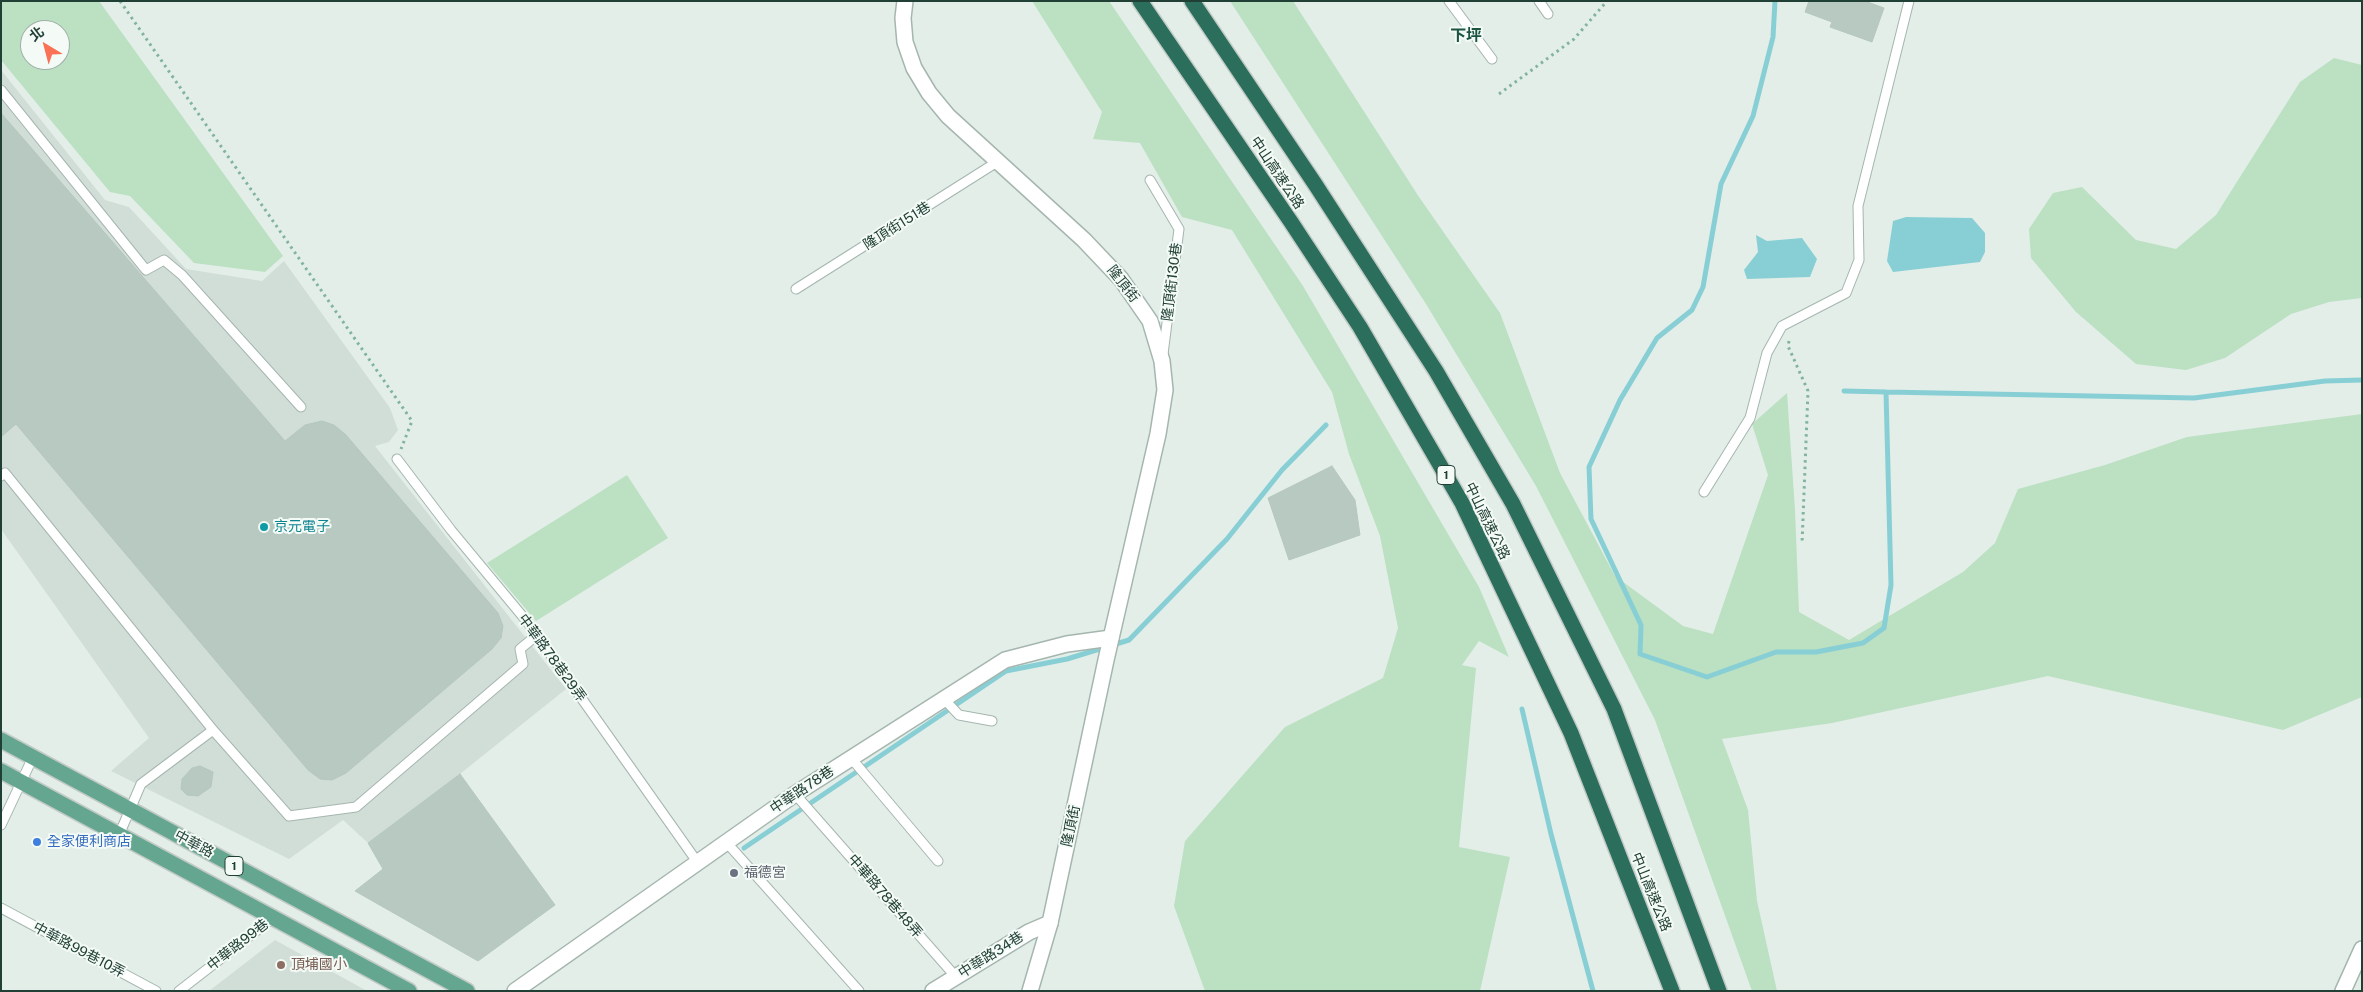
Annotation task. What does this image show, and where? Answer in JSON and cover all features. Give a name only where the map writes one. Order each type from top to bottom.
[{"type":"highway","name":"中山高速公路","points":[[1140,1],[1291,222],[1360,327],[1462,503],[1571,733],[1672,991]]},
{"type":"highway","name":"中山高速公路","points":[[1192,1],[1316,184],[1436,371],[1513,504],[1614,709],[1719,991]]},
{"type":"main road","name":"中華路","points":[[1,740],[467,991]]},
{"type":"main road","name":"中華路","points":[[1,771],[408,991]]},
{"type":"street","name":"隆頂街","points":[[905,1],[903,18],[905,42],[914,68],[929,93],[948,116],[1084,240],[1121,279],[1150,321],[1162,361],[1165,390],[1158,434],[1106,660],[1050,923],[1030,991]]},
{"type":"street","name":"中華路78巷","points":[[515,991],[795,794],[1005,660],[1066,644],[1111,638]]},
{"type":"street","name":"中華路34巷","points":[[933,991],[1029,932],[1050,923]]},
{"type":"street","points":[[2343,991],[2362,949]]},
{"type":"lane","points":[[1449,1],[1492,60]]},
{"type":"lane","points":[[1539,1],[1548,14]]},
{"type":"lane","points":[[1704,492],[1750,418],[1767,353],[1782,326],[1846,293],[1859,260],[1858,206],[1909,1]]},
{"type":"lane","points":[[1,90],[146,270],[164,260],[182,275],[301,407]]},
{"type":"lane","name":"隆頂街151巷","points":[[796,289],[997,162]]},
{"type":"lane","name":"隆頂街130巷","points":[[1150,180],[1179,229],[1162,361]]},
{"type":"lane","name":"中華路78巷29弄","points":[[397,459],[537,635],[698,863]]},
{"type":"lane","points":[[1,476],[5,473],[213,730],[289,816],[356,807],[523,664],[520,649],[537,635]]},
{"type":"lane","points":[[945,699],[959,715],[992,721]]},
{"type":"lane","points":[[118,834],[141,784],[213,730]]},
{"type":"lane","points":[[1,825],[33,757]]},
{"type":"lane","points":[[852,759],[938,861]]},
{"type":"lane","name":"中華路78巷48弄","points":[[795,794],[956,977]]},
{"type":"lane","points":[[727,843],[859,991]]},
{"type":"lane","name":"中華路99巷10弄","points":[[1,908],[156,991]]},
{"type":"lane","name":"中華路99巷","points":[[179,991],[273,918]]},
{"type":"path","points":[[120,1],[412,421],[397,459]]},
{"type":"path","points":[[1499,94],[1574,38],[1607,1]]},
{"type":"path","points":[[1796,319],[1788,346],[1808,391],[1802,544]]},
{"type":"shaded area","points":[[1,70],[105,200],[129,207],[186,269],[262,281],[284,261],[390,408],[398,430],[389,442],[375,446],[566,689],[460,774],[368,843],[343,820],[289,859],[111,771],[149,738],[1,529]]},
{"type":"shaded area","name":"頂埔國小","points":[[275,940],[367,991],[209,991]]},
{"type":"green space","points":[[1,1],[99,1],[283,256],[265,272],[194,263],[130,196],[110,192],[1,60]]},
{"type":"green space","points":[[1032,1],[1109,1],[1303,286],[1479,587],[1509,657],[1479,641],[1462,665],[1476,668],[1459,847],[1510,857],[1480,991],[1205,991],[1174,906],[1185,841],[1285,727],[1383,678],[1398,628],[1380,536],[1349,454],[1332,392],[1232,230],[1182,217],[1140,143],[1093,139],[1102,112]]},
{"type":"green space","points":[[1230,1],[1293,1],[1419,197],[1500,313],[1560,473],[1615,576],[1683,626],[1713,634],[1768,475],[1752,424],[1787,393],[1795,510],[1799,612],[1849,640],[1963,572],[1995,543],[2018,489],[2105,465],[2187,437],[2362,414],[2362,697],[2283,730],[2048,676],[1832,723],[1722,739],[1748,810],[1757,901],[1777,991],[1752,991],[1655,720],[1536,486],[1426,304]]},
{"type":"green space","points":[[2334,58],[2362,65],[2362,298],[2329,302],[2291,314],[2225,358],[2186,370],[2136,364],[2076,312],[2031,258],[2029,229],[2053,193],[2082,187],[2136,240],[2176,249],[2216,215],[2300,82]]},
{"type":"green space","points":[[627,475],[668,538],[536,621],[487,563]]},
{"type":"water","points":[[1906,217],[1972,218],[1985,233],[1985,252],[1980,262],[1893,272],[1887,261],[1893,221]]},
{"type":"water","points":[[1756,235],[1767,241],[1802,238],[1817,259],[1810,277],[1747,279],[1744,270],[1758,252]]},
{"type":"building","points":[[1809,1],[1865,1],[1884,8],[1872,42],[1830,27],[1832,22],[1805,12]]},
{"type":"building","name":"京元電子","points":[[1,113],[285,441],[305,425],[322,421],[334,425],[346,435],[498,613],[503,626],[501,638],[492,649],[346,773],[332,780],[320,779],[308,770],[16,424],[1,437]]},
{"type":"building","points":[[1332,466],[1355,500],[1360,535],[1289,560],[1268,498]]},
{"type":"building","points":[[200,766],[213,772],[211,787],[198,796],[187,795],[181,789],[182,779],[192,768]]},
{"type":"building","points":[[460,774],[555,905],[478,961],[355,891],[383,869],[368,843]]},
{"type":"waterway","points":[[1775,1],[1773,37],[1753,116],[1721,184],[1703,287],[1692,310],[1657,338],[1620,400],[1589,467],[1591,519],[1641,625],[1640,654],[1707,677],[1776,652],[1816,652],[1863,643],[1884,628],[1891,585],[1886,392],[2194,398],[2325,381],[2362,380]]},
{"type":"waterway","points":[[1844,391],[1886,392]]},
{"type":"waterway","points":[[744,848],[1006,671],[1067,659],[1129,640],[1227,539],[1282,470],[1326,425]]},
{"type":"waterway","points":[[1522,709],[1551,834],[1593,991]]},
{"type":"place","name":"京元電子","points":[[264,527]]},
{"type":"place","name":"全家便利商店","points":[[37,842]]},
{"type":"place","name":"福德宮","points":[[734,873]]},
{"type":"place","name":"頂埔國小","points":[[281,965]]},
{"type":"district","name":"下坪","points":[[1466,36]]}]
